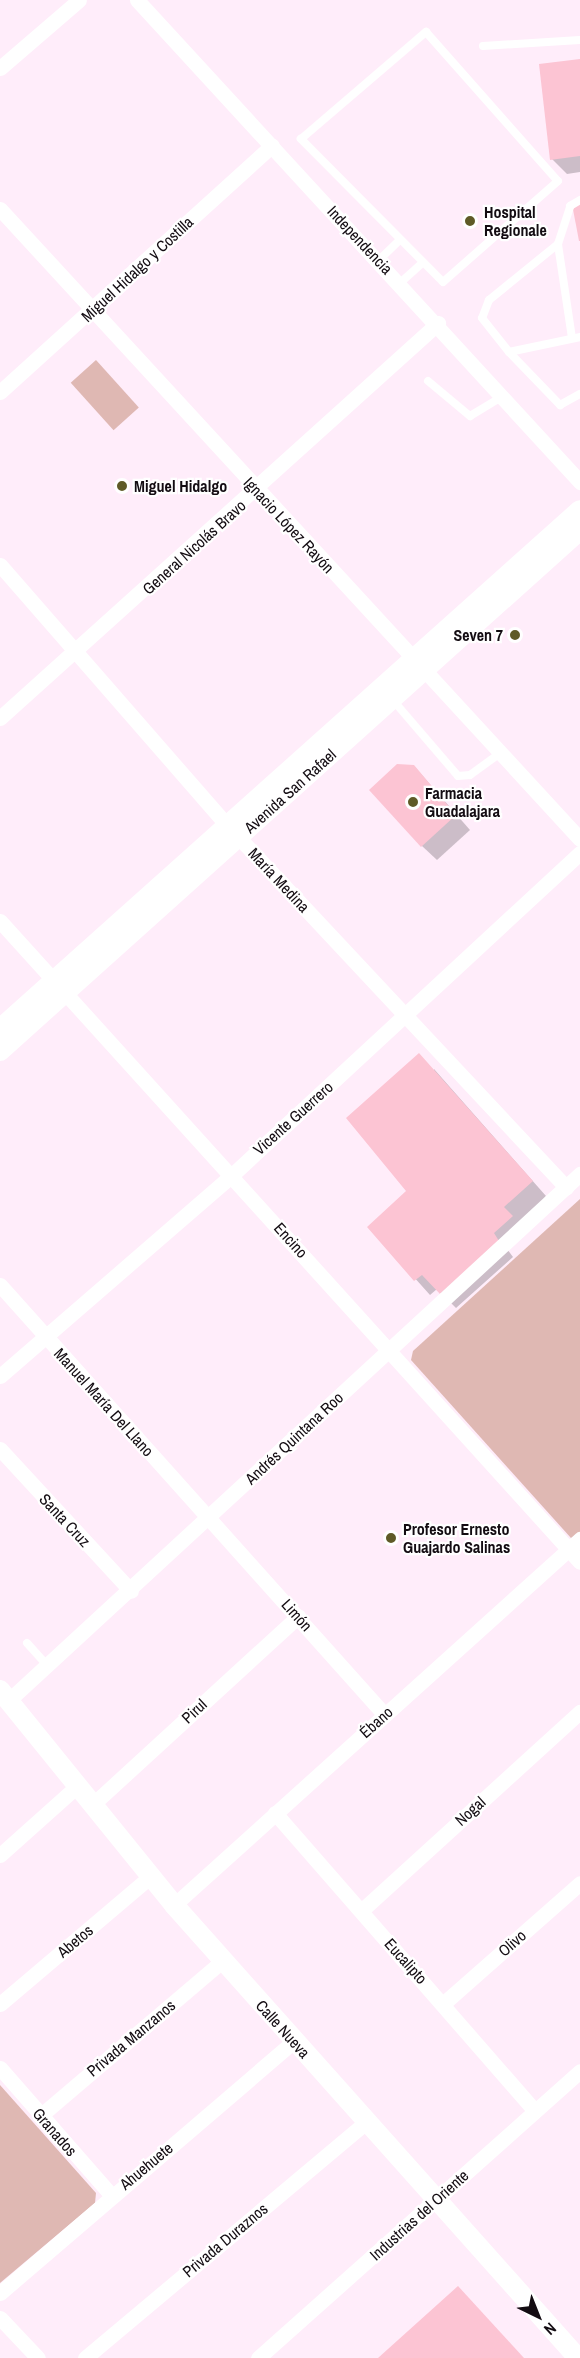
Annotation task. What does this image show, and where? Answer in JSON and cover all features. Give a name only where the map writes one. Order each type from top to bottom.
[{"type":"street","points":[[0,68],[79,0]]},
{"type":"street","name":"Independencia","points":[[137,0],[438,323],[580,482]]},
{"type":"street","name":"Miguel Hidalgo y Costilla","points":[[0,392],[93,310],[272,145]]},
{"type":"street","name":"Ignacio López Rayón","points":[[0,209],[256,491],[580,839]]},
{"type":"street","name":"General Nicolás Bravo","points":[[0,718],[256,491],[438,323]]},
{"type":"street","name":"Avenida San Rafael","points":[[418,666],[580,510]]},
{"type":"street","name":"Avenida San Rafael","points":[[0,1051],[61,987],[387,693],[580,530]]},
{"type":"street","name":"María Medina","points":[[0,565],[78,650],[233,832],[407,1014],[566,1187]]},
{"type":"street","name":"Vicente Guerrero","points":[[0,1376],[232,1174],[580,853]]},
{"type":"street","name":"Encino","points":[[0,921],[390,1348],[574,1544],[580,1562]]},
{"type":"street","name":"Avenida San Rafael","points":[[0,1029],[61,987]]},
{"type":"street","name":"Andrés Quintana Roo","points":[[3,1700],[48,1666],[131,1591],[390,1348],[580,1174]]},
{"type":"street","name":"Manuel María Del Llano","points":[[0,1285],[209,1517]]},
{"type":"street","name":"Santa Cruz","points":[[0,1449],[131,1591]]},
{"type":"street","name":"Limón","points":[[209,1517],[384,1714]]},
{"type":"street","name":"Ébano","points":[[174,1905],[574,1544]]},
{"type":"street","name":"Pirul","points":[[91,1806],[298,1616]]},
{"type":"street","name":"Calle Nueva","points":[[3,1700],[222,1960],[366,2122],[439,2198],[578,2358]]},
{"type":"street","name":"Nogal","points":[[361,1911],[580,1712]]},
{"type":"street","points":[[0,1854],[76,1787]]},
{"type":"street","name":"Eucalipto","points":[[275,1813],[444,2003],[535,2111]]},
{"type":"street","name":"Abetos","points":[[0,2004],[150,1877]]},
{"type":"street","name":"Olivo","points":[[444,2003],[580,1883]]},
{"type":"street","name":"Privada Manzanos","points":[[40,2115],[222,1960]]},
{"type":"street","name":"Ahuehuete","points":[[0,2293],[111,2195],[294,2041]]},
{"type":"street","name":"Granados","points":[[0,2068],[111,2195]]},
{"type":"street","name":"Industrias del Oriente","points":[[258,2358],[580,2071]]},
{"type":"street","name":"Privada Duraznos","points":[[85,2358],[366,2122]]},
{"type":"street","points":[[0,2318],[38,2358]]},
{"type":"lane","points":[[426,32],[558,181],[450,279],[440,281],[400,240],[300,136],[426,32]]},
{"type":"lane","points":[[483,46],[580,40]]},
{"type":"lane","points":[[509,352],[576,337],[558,244],[570,206],[580,200]]},
{"type":"lane","points":[[379,260],[400,240]]},
{"type":"lane","points":[[558,244],[483,308],[485,323],[509,352],[560,405],[580,394]]},
{"type":"lane","points":[[400,283],[422,263]]},
{"type":"lane","points":[[428,381],[470,416],[503,396]]},
{"type":"lane","points":[[387,693],[458,776],[470,775],[500,753]]},
{"type":"lane","points":[[27,1643],[48,1666]]},
{"type":"shaded area","points":[[96,360],[139,408],[114,430],[71,383]]},
{"type":"shaded area","points":[[580,1199],[580,1535],[571,1538],[411,1360],[413,1351]]},
{"type":"shaded area","points":[[0,2085],[96,2193],[95,2203],[0,2283]]},
{"type":"building","points":[[580,59],[580,156],[550,160],[539,64]]},
{"type":"building","points":[[580,203],[580,241],[579,241],[572,204]]},
{"type":"building","name":"Farmacia Guadalajara","points":[[397,764],[414,765],[456,815],[421,847],[369,790]]},
{"type":"building","points":[[419,1053],[533,1181],[504,1207],[513,1216],[494,1233],[499,1241],[440,1294],[422,1275],[414,1281],[367,1227],[406,1191],[346,1118]]},
{"type":"building","points":[[458,2286],[524,2358],[378,2358]]},
{"type":"place","name":"Hospital Regionale","points":[[470,221]]},
{"type":"place","name":"Miguel Hidalgo","points":[[122,486]]},
{"type":"place","name":"Seven 7","points":[[515,635]]},
{"type":"place","name":"Farmacia Guadalajara","points":[[413,802]]},
{"type":"place","name":"Profesor Ernesto Guajardo Salinas","points":[[391,1538]]}]
